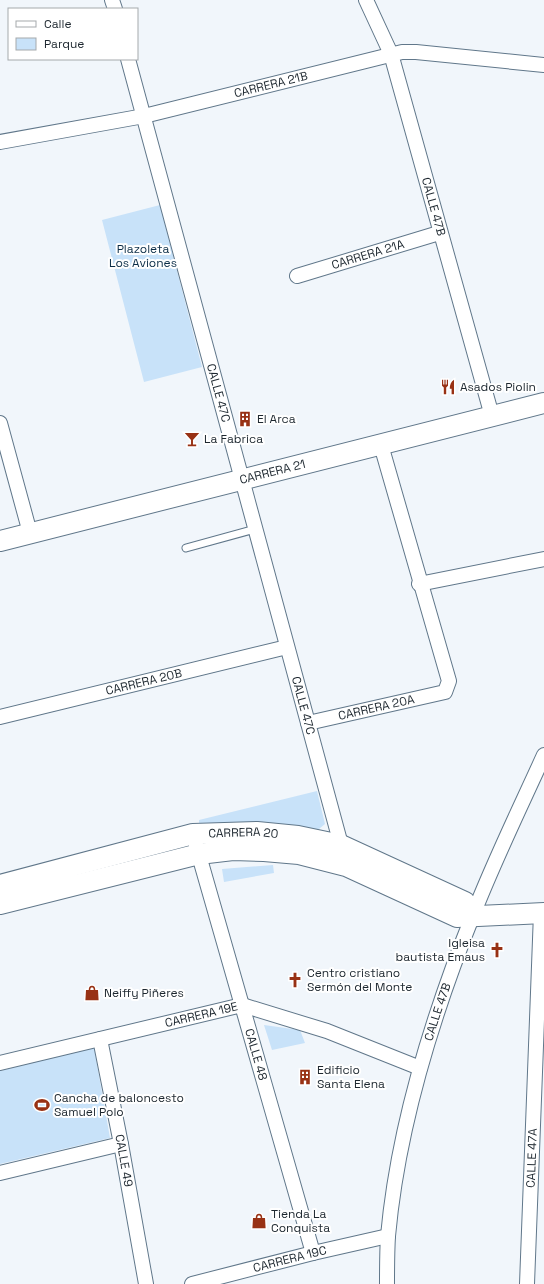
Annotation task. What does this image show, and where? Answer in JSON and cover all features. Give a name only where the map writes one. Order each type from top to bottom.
[{"type":"street","name":"CALLE 47B","points":[[366,0],[390,54],[439,233],[492,416]]},
{"type":"street","name":"CARRERA 21B","points":[[0,142],[144,116],[390,54],[416,52],[544,65]]},
{"type":"street","name":"CALLE 47C","points":[[128,60],[346,866]]},
{"type":"street","name":"CARRERA 21A","points":[[297,276],[439,233]]},
{"type":"street","name":"CARRERA 21","points":[[0,540],[544,403]]},
{"type":"street","points":[[0,423],[30,533]]},
{"type":"street","points":[[381,445],[419,584],[544,559]]},
{"type":"street","name":"CARRERA 20A","points":[[308,723],[445,692],[449,682],[419,584]]},
{"type":"street","name":"CARRERA 20B","points":[[0,717],[287,647]]},
{"type":"street","name":"CALLE 47B","points":[[387,1284],[388,1236],[401,1151],[420,1068],[444,992],[473,915],[544,755]]},
{"type":"street","name":"CARRERA 20","points":[[0,885],[193,834],[257,832],[298,836],[341,845],[466,902],[473,915]]},
{"type":"street","name":"CALLE 48","points":[[193,834],[313,1252]]},
{"type":"street","name":"CARRERA 20","points":[[0,904],[199,854],[232,850],[264,850],[299,854],[346,866],[458,917],[473,915],[542,913]]},
{"type":"street","name":"CALLE 47A","points":[[527,1284],[542,913]]},
{"type":"street","name":"CARRERA 19E","points":[[0,1062],[242,1006],[328,1031],[420,1068]]},
{"type":"street","name":"CALLE 49","points":[[100,1039],[121,1144],[146,1284]]},
{"type":"street","points":[[0,1173],[121,1144]]},
{"type":"street","name":"CARRERA 19C","points":[[192,1284],[313,1252],[388,1236]]},
{"type":"lane","points":[[186,548],[255,529]]},
{"type":"green space","name":"Plazoleta Los Aviones","points":[[160,205],[202,367],[144,382],[102,220]]},
{"type":"green space","points":[[317,791],[325,824],[313,834],[199,828],[199,820]]},
{"type":"green space","points":[[273,865],[274,873],[224,882],[222,869]]},
{"type":"green space","points":[[264,1025],[300,1030],[305,1043],[272,1050]]},
{"type":"green space","points":[[94,1047],[110,1138],[0,1164],[0,1071]]},
{"type":"place","name":"Asados Piolin","points":[[448,387]]},
{"type":"place","name":"El Arca","points":[[245,419]]},
{"type":"place","name":"La Fabrica","points":[[192,439]]},
{"type":"place","name":"Igleisa bautista Emaus","points":[[497,950]]},
{"type":"place","name":"Centro cristiano Sermón del Monte","points":[[295,980]]},
{"type":"place","name":"Neiffy Piñeres","points":[[92,993]]},
{"type":"place","name":"Edificio Santa Elena","points":[[305,1077]]},
{"type":"place","name":"Cancha de baloncesto Samuel Polo","points":[[42,1105]]},
{"type":"place","name":"Tienda La Conquista","points":[[259,1221]]}]
